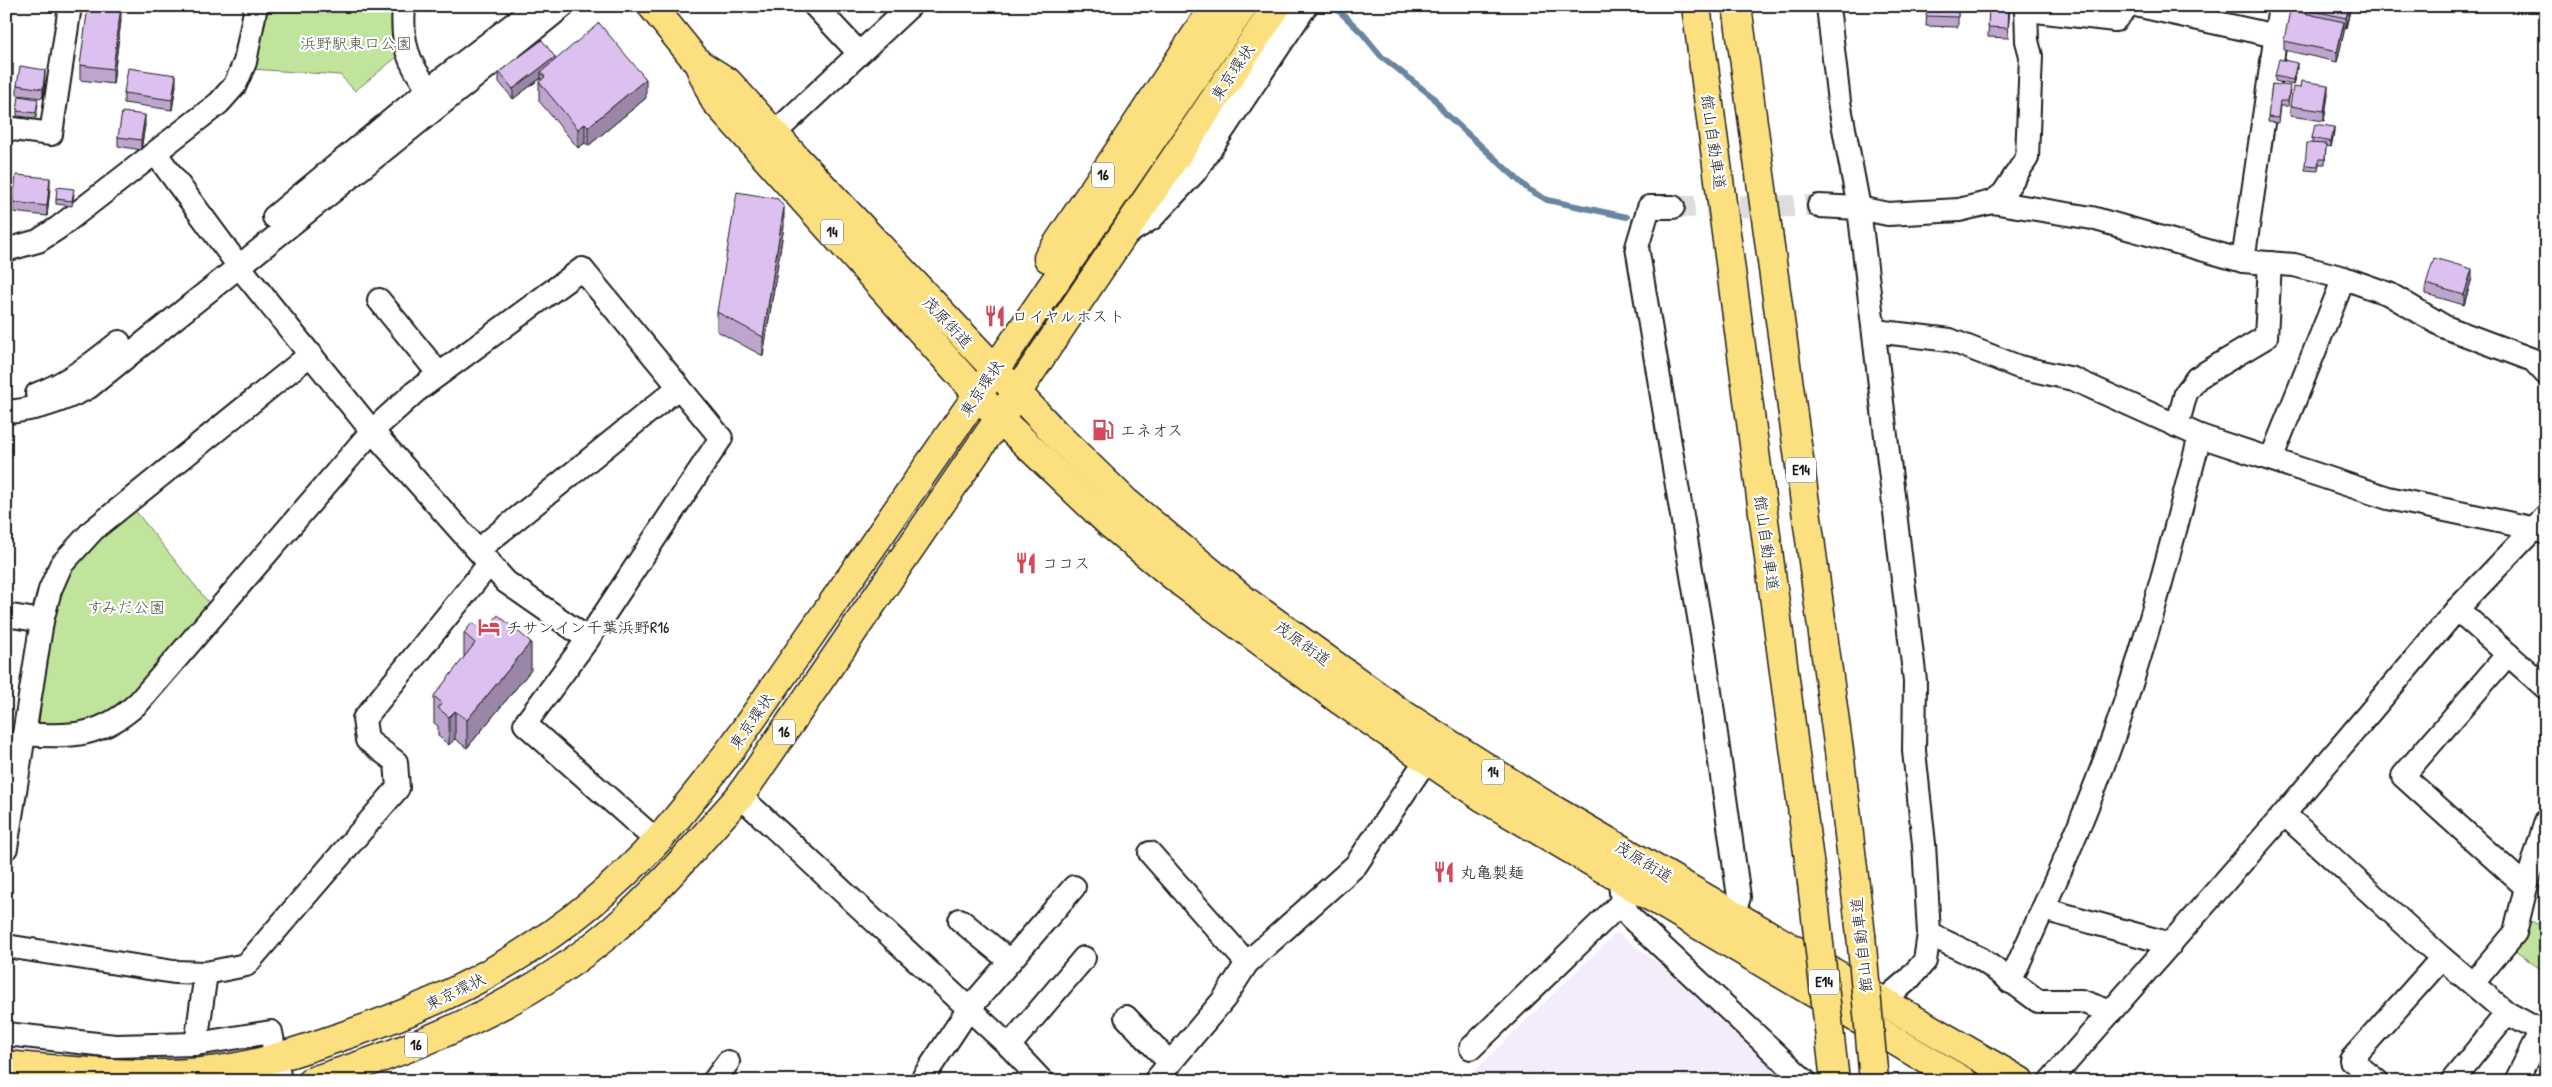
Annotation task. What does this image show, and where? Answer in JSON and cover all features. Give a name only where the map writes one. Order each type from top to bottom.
[{"type":"main road","name":"茂原街道","points":[[652,6],[698,63],[728,82],[766,141],[977,395],[1110,524],[1182,583],[1340,702],[1620,890],[1963,1081]]},
{"type":"main road","name":"16","points":[[1000,362],[1025,292],[1216,6]]},
{"type":"main road","name":"東京環状","points":[[6,1065],[52,1069],[162,1073],[279,1070],[366,1029],[439,1001],[493,973],[548,937],[592,902],[657,842],[693,800],[734,745],[1000,362],[1243,6]]},
{"type":"main road","name":"東京環状","points":[[312,1081],[380,1060],[449,1032],[517,999],[610,932],[674,870],[740,796],[1016,394],[1277,6]]},
{"type":"main road","name":"館山自動車道","points":[[1696,6],[1812,883],[1835,1081]]},
{"type":"main road","name":"館山自動車道","points":[[1737,6],[1839,751],[1861,935],[1874,1081]]},
{"type":"main road","name":"茂原街道","points":[[766,141],[1000,362],[1016,394],[1126,502],[1243,599],[1401,713],[1547,806],[1617,845],[1733,916],[2020,1081]]},
{"type":"street","points":[[6,128],[51,134],[70,6]]},
{"type":"street","points":[[6,250],[38,241],[156,154],[219,103],[235,85],[245,62],[256,6]]},
{"type":"street","points":[[404,6],[402,29],[408,56],[429,89]]},
{"type":"street","points":[[6,412],[38,408],[67,398],[89,387],[429,89],[537,6]]},
{"type":"street","points":[[6,399],[34,395],[57,387],[82,371],[234,260],[563,6]]},
{"type":"street","points":[[815,6],[859,52]]},
{"type":"street","points":[[766,141],[910,6]]},
{"type":"street","points":[[1122,237],[1151,219],[1195,172],[1306,6]]},
{"type":"street","points":[[1828,6],[1839,102],[1859,208],[1875,331],[1915,681],[1914,751],[1924,844],[1929,934],[1925,961],[1909,979],[1882,1002]]},
{"type":"street","points":[[1819,206],[1859,208],[1888,214],[1959,210],[1992,202],[2003,194],[2027,158],[2031,56],[2027,41],[2026,8],[2115,20],[2128,6]]},
{"type":"street","points":[[2140,6],[2202,13],[2276,36]]},
{"type":"street","points":[[2244,261],[2280,6]]},
{"type":"street","points":[[156,154],[234,260],[372,430],[506,582],[588,639]]},
{"type":"street","points":[[1992,202],[2092,218],[2244,261],[2294,265],[2344,278],[2390,294],[2445,327],[2533,360],[2546,374]]},
{"type":"street","points":[[1673,207],[1649,207],[1637,247],[1702,635],[1739,897],[1733,916]]},
{"type":"street","points":[[2177,426],[2186,393],[2197,378],[2266,336],[2270,263]]},
{"type":"street","points":[[24,734],[76,735],[96,730],[122,719],[139,702],[372,430],[415,392],[582,269],[721,438],[588,639],[525,724],[657,842]]},
{"type":"street","points":[[2271,459],[2344,278]]},
{"type":"street","points":[[379,300],[439,374]]},
{"type":"street","points":[[1875,331],[1950,340],[2018,367],[2072,380],[2200,436],[2388,498],[2542,526]]},
{"type":"street","points":[[6,848],[42,621],[50,590],[61,566],[93,530],[311,354]]},
{"type":"street","points":[[6,946],[174,972],[206,973],[246,965],[398,788],[396,762],[367,740],[364,719],[484,557],[678,387]]},
{"type":"street","points":[[2010,982],[2043,909],[2109,749],[2157,596],[2200,436]]},
{"type":"street","points":[[2050,1081],[2284,814],[2458,609],[2542,526]]},
{"type":"street","points":[[2458,609],[2546,688]]},
{"type":"street","points":[[6,615],[42,621]]},
{"type":"street","points":[[2508,654],[2403,776],[2526,887]]},
{"type":"street","points":[[1155,1081],[1224,999],[1247,963],[1356,865],[1426,760]]},
{"type":"street","points":[[740,796],[968,1010],[1009,1046],[1042,1081]]},
{"type":"street","points":[[2284,814],[2442,958],[2507,1013],[2543,1032],[2516,1081]]},
{"type":"street","points":[[2473,983],[2515,934],[2526,887],[2546,822]]},
{"type":"street","points":[[1617,845],[1620,890],[1630,917],[1805,1081]]},
{"type":"street","points":[[1150,852],[1247,963]]},
{"type":"street","points":[[921,1081],[968,1010],[1074,888]]},
{"type":"street","points":[[1471,1048],[1620,890]]},
{"type":"street","points":[[2043,909],[2171,944]]},
{"type":"street","points":[[960,920],[1010,961]]},
{"type":"street","points":[[1929,934],[1981,959],[2038,1001],[2081,1001],[2111,1012]]},
{"type":"street","points":[[1009,1046],[1084,958]]},
{"type":"street","points":[[2377,1081],[2351,1060],[2442,958]]},
{"type":"street","points":[[196,1044],[206,973]]},
{"type":"street","points":[[2452,1081],[2507,1013]]},
{"type":"street","points":[[1126,1017],[1170,1063]]},
{"type":"street","points":[[6,1034],[115,1046],[196,1044],[271,1032],[279,1070]]},
{"type":"street","points":[[714,1081],[728,1062]]},
{"type":"shaded area","points":[[1617,932],[1662,966],[1777,1073],[1778,1081],[1464,1081]]},
{"type":"green space","name":"浜野駅東口公園","points":[[263,6],[396,6],[398,56],[355,91],[340,75],[251,69]]},
{"type":"green space","name":"すみだ公園","points":[[134,509],[212,607],[139,692],[105,719],[51,727],[39,722],[48,642],[52,621],[64,584],[86,551]]},
{"type":"green space","points":[[2527,920],[2546,927],[2546,973],[2515,951],[2523,936]]},
{"type":"building","points":[[88,6],[121,6],[113,69],[80,65]]},
{"type":"building","points":[[1927,6],[1958,6],[1958,17],[1926,16]]},
{"type":"building","points":[[1989,6],[2009,6],[2008,28],[1988,27]]},
{"type":"building","points":[[2306,6],[2349,6],[2346,18],[2305,9]]},
{"type":"building","points":[[2290,10],[2344,22],[2337,52],[2284,41]]},
{"type":"building","points":[[599,23],[646,79],[588,127],[585,124],[578,129],[539,82],[545,77],[541,72]]},
{"type":"building","points":[[542,40],[555,57],[513,89],[499,72]]},
{"type":"building","points":[[2279,59],[2297,63],[2293,80],[2275,76]]},
{"type":"building","points":[[6,63],[13,64],[9,88],[6,87]]},
{"type":"building","points":[[20,66],[45,70],[43,89],[17,85]]},
{"type":"building","points":[[128,68],[176,75],[172,100],[124,93]]},
{"type":"building","points":[[2301,81],[2328,85],[2324,111],[2290,106],[2293,87],[2300,88]]},
{"type":"building","points":[[2272,84],[2290,86],[2288,101],[2280,101],[2278,118],[2268,117]]},
{"type":"building","points":[[19,96],[38,99],[36,113],[17,111]]},
{"type":"building","points":[[122,112],[145,115],[141,140],[118,137]]},
{"type":"building","points":[[2315,124],[2334,127],[2331,142],[2312,138]]},
{"type":"building","points":[[2307,143],[2326,144],[2325,159],[2319,159],[2318,166],[2305,165]]},
{"type":"building","points":[[16,175],[50,178],[47,206],[13,202]]},
{"type":"building","points":[[57,187],[74,189],[72,201],[56,199]]},
{"type":"building","points":[[737,192],[778,199],[784,207],[763,337],[717,312]]},
{"type":"building","points":[[2434,258],[2472,269],[2464,295],[2426,284]]},
{"type":"building","points":[[498,615],[531,642],[467,720],[455,711],[449,717],[438,708],[442,703],[434,696],[475,643],[464,633],[472,623],[485,632]]},
{"type":"waterway","points":[[1334,6],[1362,33],[1381,56],[1433,97],[1445,113],[1528,189],[1547,200],[1627,217]]},
{"type":"tunnel","points":[[1673,207],[1819,206]]},
{"type":"place","name":"ロイヤルホスト","points":[[995,316]]},
{"type":"place","name":"エネオス","points":[[1103,430]]},
{"type":"place","name":"ココス","points":[[1026,563]]},
{"type":"place","name":"チサンイン千葉浜野R16","points":[[489,627]]},
{"type":"place","name":"丸亀製麺","points":[[1444,872]]}]
